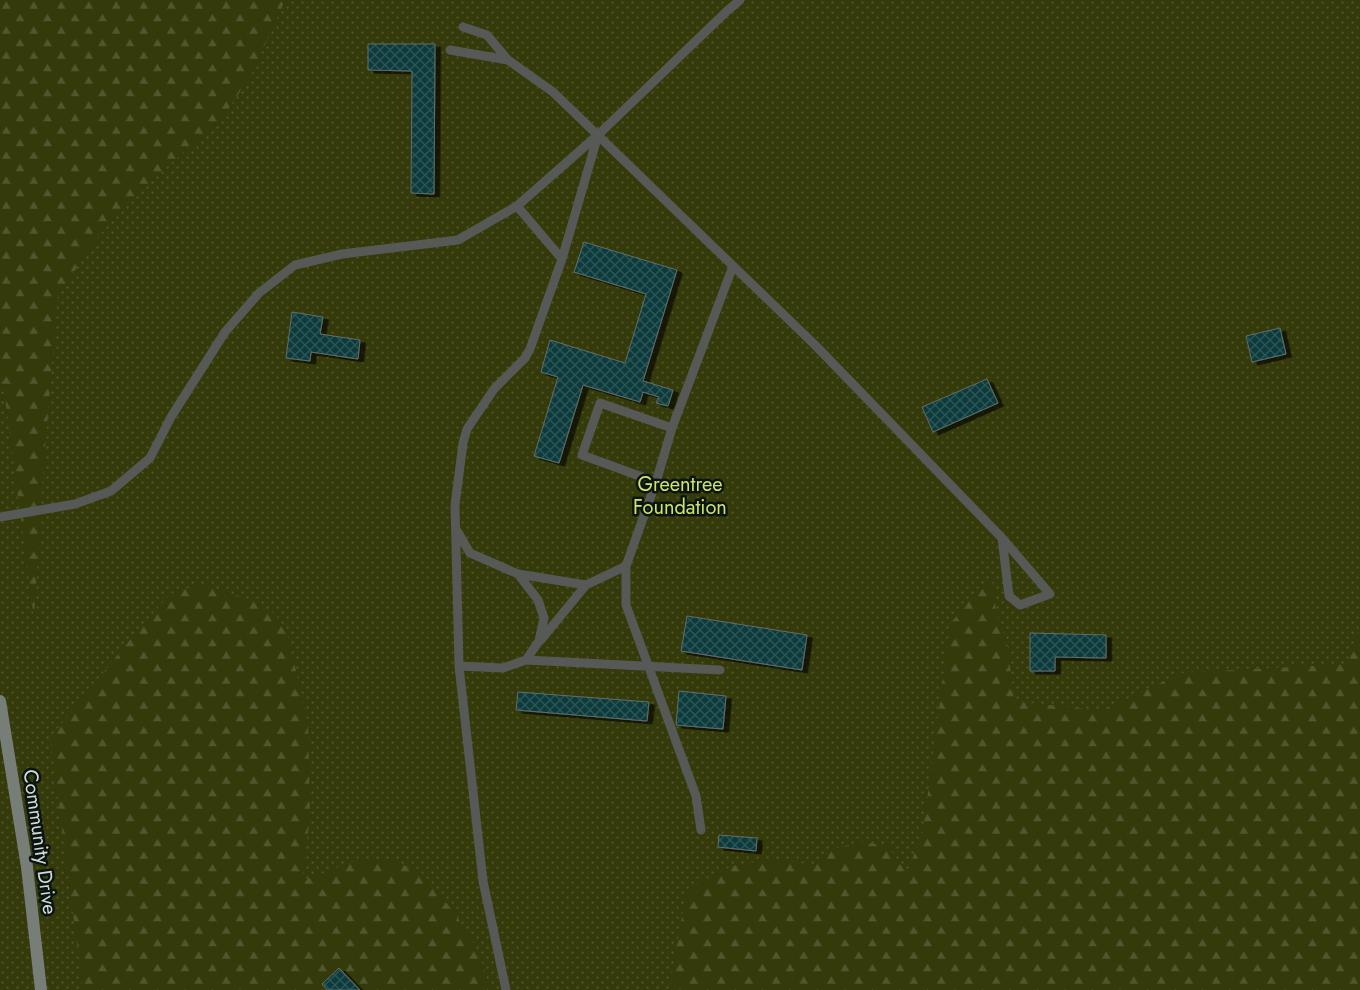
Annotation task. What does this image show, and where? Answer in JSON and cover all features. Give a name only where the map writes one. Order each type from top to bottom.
[{"type":"main road","name":"Community Drive","points":[[0,701],[27,867],[41,990]]},
{"type":"lane","points":[[0,516],[75,504],[111,491],[150,458],[172,417],[225,332],[258,293],[295,265],[342,254],[458,240],[517,206],[598,134],[740,0]]},
{"type":"lane","points":[[463,27],[487,35],[508,60],[553,92],[598,134],[814,345],[1002,538],[1050,594],[1020,605],[1009,596],[1002,538]]},
{"type":"lane","points":[[450,50],[508,60]]},
{"type":"lane","points":[[506,990],[484,881],[459,666],[455,505],[457,484],[467,429],[494,389],[525,358],[530,349],[562,259],[598,134]]},
{"type":"lane","points":[[517,206],[562,259]]},
{"type":"lane","points":[[702,830],[696,796],[626,605],[626,566],[656,482],[672,428],[733,266]]},
{"type":"lane","points":[[656,482],[582,455],[600,402],[672,428]]},
{"type":"lane","points":[[456,528],[470,553],[518,574],[586,585]]},
{"type":"lane","points":[[526,660],[539,641],[586,585],[626,566]]},
{"type":"lane","points":[[518,574],[538,600],[544,618],[539,641]]},
{"type":"lane","points":[[459,666],[503,668],[526,660],[720,670]]},
{"type":"green space","name":"Greentree Foundation","points":[[0,0],[1360,0],[1360,990],[0,990]]},
{"type":"green space","points":[[0,0],[284,0],[251,75],[223,117],[157,176],[105,228],[58,294],[43,472],[34,619],[0,359]]},
{"type":"green space","points":[[992,574],[996,612],[1008,647],[1014,701],[1103,711],[1181,673],[1346,664],[1360,625],[1360,990],[669,990],[685,899],[694,885],[732,866],[775,859],[813,865],[836,848],[862,842],[888,846],[907,873],[923,831],[950,624]]},
{"type":"green space","points":[[200,584],[246,598],[274,613],[287,632],[308,722],[310,816],[302,881],[355,861],[392,859],[422,874],[454,912],[479,952],[490,990],[83,990],[50,738],[133,636],[170,594]]},
{"type":"building","points":[[368,44],[435,44],[434,194],[411,193],[412,71],[368,70]]},
{"type":"building","points":[[584,242],[677,270],[643,381],[673,390],[668,406],[656,403],[659,397],[643,392],[640,402],[583,385],[559,463],[534,456],[558,377],[541,372],[550,340],[625,363],[646,294],[574,272]]},
{"type":"building","points":[[292,312],[323,317],[320,334],[360,340],[358,359],[311,352],[310,361],[286,358]]},
{"type":"building","points":[[1280,328],[1286,354],[1252,362],[1246,336]]},
{"type":"building","points":[[987,379],[998,403],[933,432],[922,407]]},
{"type":"building","points":[[687,616],[807,635],[802,670],[681,651]]},
{"type":"building","points":[[1030,633],[1106,635],[1106,658],[1055,657],[1055,671],[1030,671]]},
{"type":"building","points":[[679,691],[726,696],[723,729],[676,725]]},
{"type":"building","points":[[518,692],[649,702],[647,721],[516,710]]},
{"type":"building","points":[[719,835],[757,838],[756,851],[718,847]]},
{"type":"building","points":[[339,968],[360,990],[327,990],[322,984]]}]
